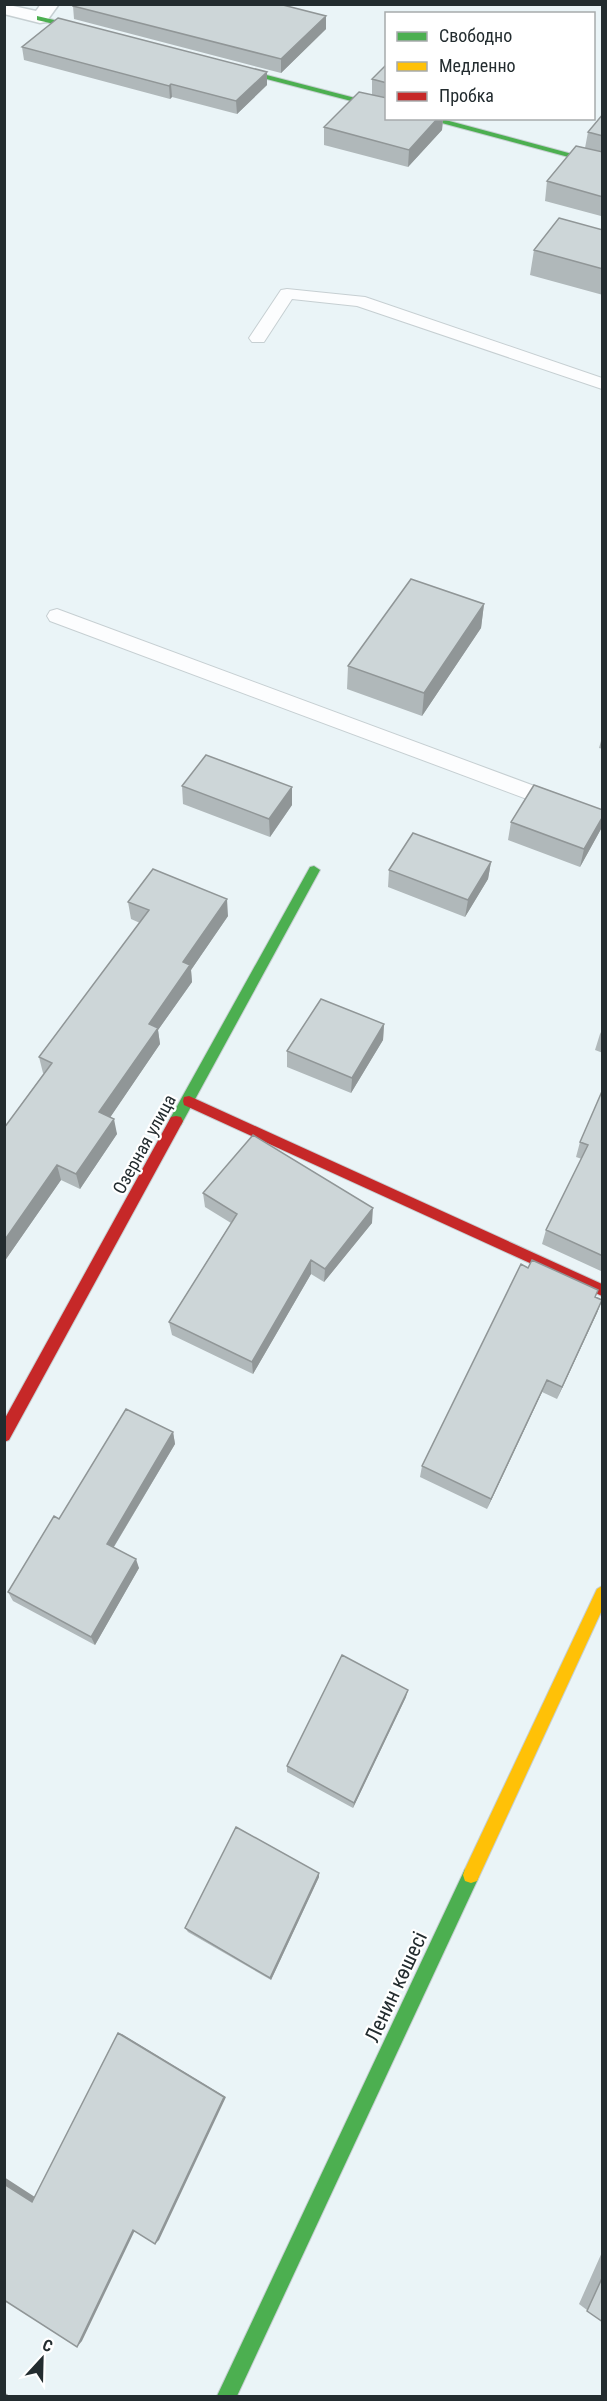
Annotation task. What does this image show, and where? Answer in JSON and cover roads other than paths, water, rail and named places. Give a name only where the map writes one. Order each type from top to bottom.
[{"type":"street","points":[[4,8],[45,11],[110,36]]},
{"type":"street","points":[[213,63],[385,107]]},
{"type":"street","points":[[435,120],[603,164]]},
{"type":"street","name":"Озерная улица","points":[[4,1435],[314,870]]},
{"type":"street","points":[[189,1101],[603,1290]]},
{"type":"street","name":"Ленин көшесі","points":[[227,2397],[603,1594]]},
{"type":"lane","points":[[258,338],[287,294],[359,301],[603,384]]},
{"type":"lane","points":[[57,616],[603,819]]}]
